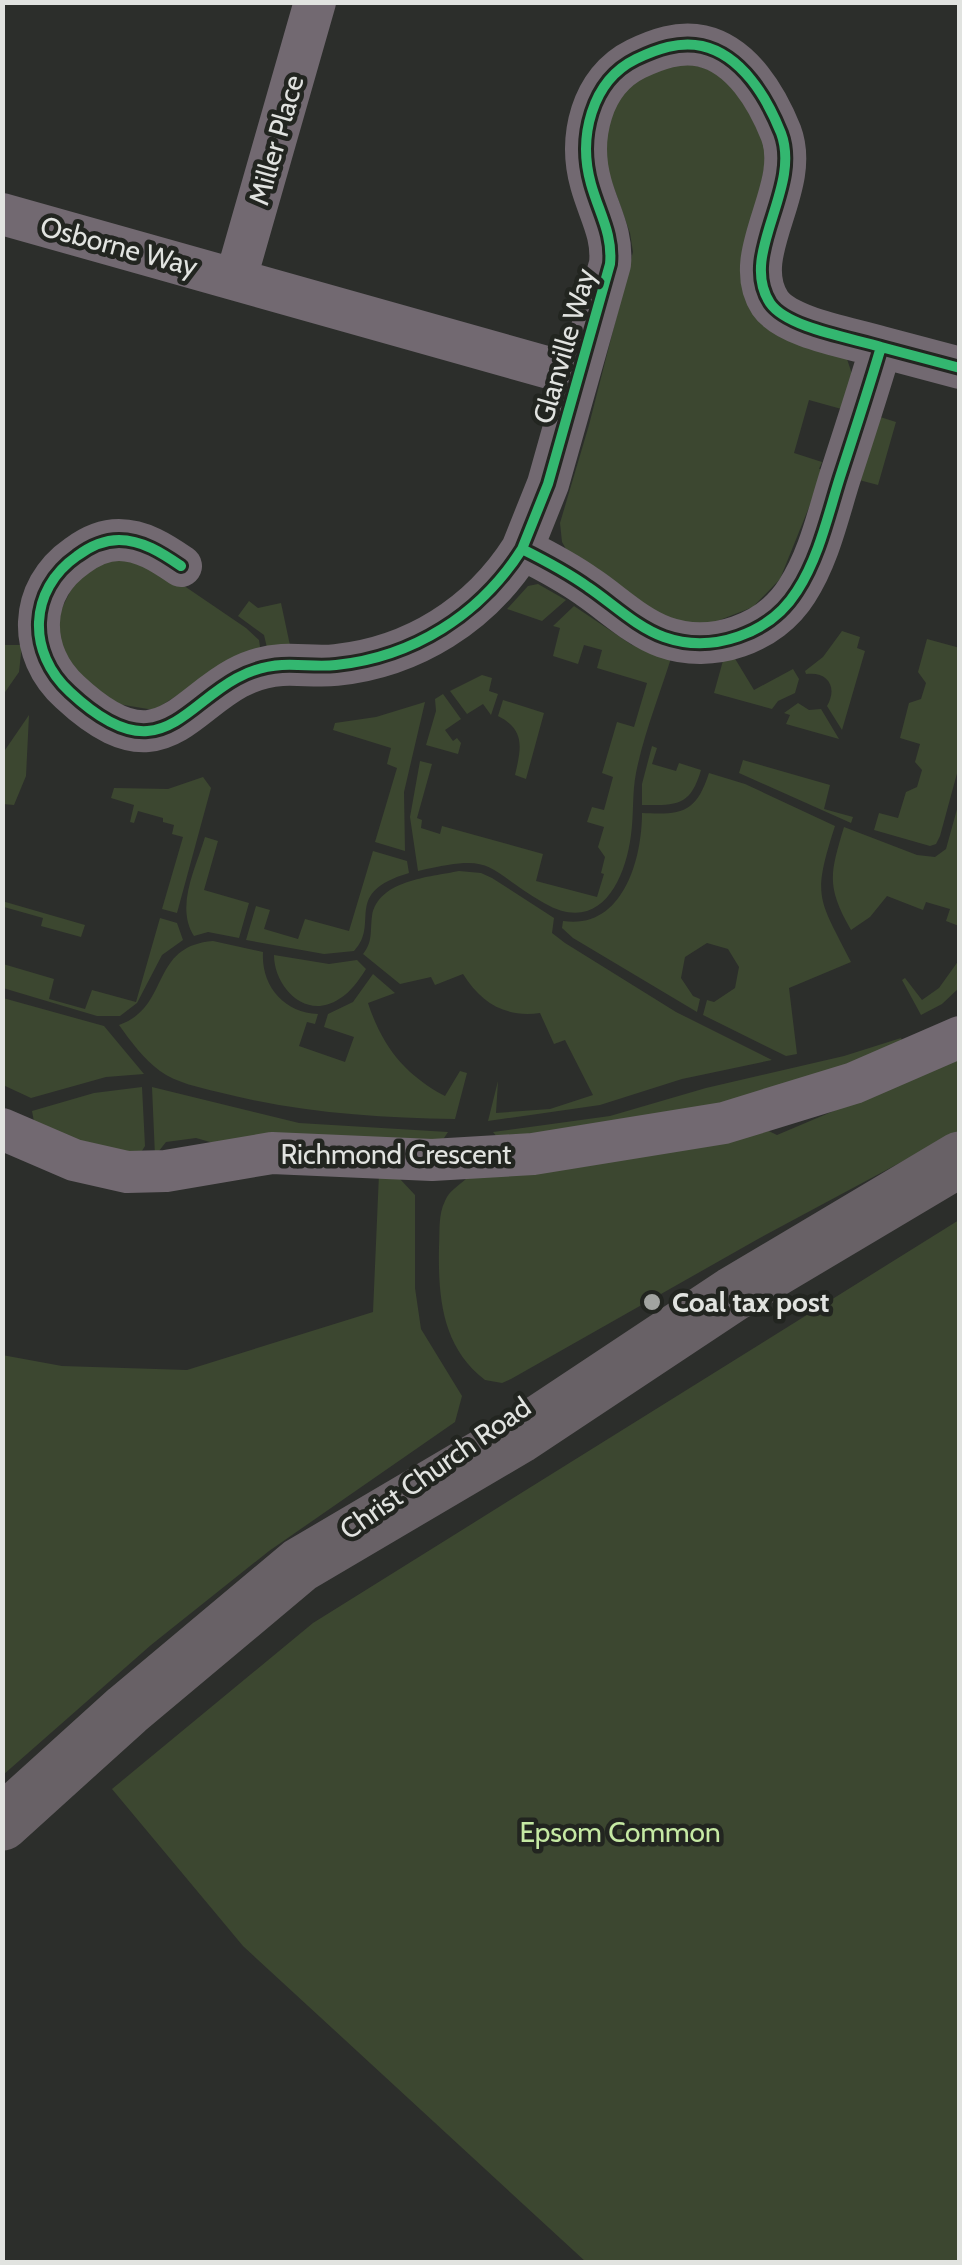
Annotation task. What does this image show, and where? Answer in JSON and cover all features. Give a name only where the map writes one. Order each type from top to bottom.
[{"type":"main road","name":"Christ Church Road","points":[[2,1823],[128,1710],[300,1566],[519,1436],[733,1294],[960,1159]]},
{"type":"street","name":"Miller Place","points":[[236,278],[315,2]]},
{"type":"street","name":"Glanville Way","points":[[181,566],[141,544],[103,542],[72,559],[42,598],[38,633],[42,653],[52,670],[89,708],[123,727],[148,732],[166,728],[258,668],[350,663],[380,658],[420,643],[473,605],[510,567],[543,500],[608,277],[612,250],[587,162],[591,113],[608,81],[629,62],[658,49],[686,44],[717,52],[745,72],[763,97],[785,145],[786,175],[761,267],[770,302],[786,318],[960,368]]},
{"type":"street","name":"Osborne Way","points":[[2,214],[236,278]]},
{"type":"street","name":"Glanville Way","points":[[236,278],[578,376]]},
{"type":"street","points":[[522,549],[569,574],[665,637],[710,643],[756,629],[788,602],[808,572],[881,347]]},
{"type":"street","name":"Richmond Crescent","points":[[2,1129],[74,1160],[127,1172],[166,1171],[272,1153],[432,1160],[533,1154],[674,1134],[750,1116],[844,1087],[960,1036]]},
{"type":"green space","points":[[679,60],[728,76],[768,146],[747,260],[847,359],[852,374],[845,410],[809,400],[794,453],[822,462],[819,469],[824,470],[780,579],[753,607],[707,625],[663,619],[566,549],[560,523],[633,252],[607,168],[604,128],[629,82]]},
{"type":"green space","points":[[877,416],[896,422],[878,485],[859,480]]},
{"type":"green space","points":[[124,557],[174,579],[246,628],[259,640],[261,654],[200,681],[154,710],[118,704],[74,675],[54,624],[81,570]]},
{"type":"green space","points":[[538,584],[566,600],[542,621],[507,609],[528,586]]},
{"type":"green space","points":[[249,601],[258,608],[281,603],[291,650],[268,652],[264,635],[238,616]]},
{"type":"green space","points":[[574,606],[632,645],[672,655],[639,758],[628,853],[615,886],[594,908],[563,911],[487,866],[462,863],[418,871],[410,817],[420,761],[432,764],[417,818],[422,820],[421,828],[440,834],[442,826],[543,854],[536,881],[597,897],[604,874],[601,873],[605,857],[598,847],[604,827],[587,822],[592,807],[604,810],[613,777],[602,773],[617,722],[634,727],[647,683],[597,668],[602,650],[584,645],[578,664],[553,656],[560,628],[553,626]]},
{"type":"green space","points":[[842,631],[860,637],[857,648],[865,651],[842,730],[827,706],[829,682],[805,671],[823,657]]},
{"type":"green space","points":[[927,639],[960,648],[959,766],[940,836],[930,846],[874,830],[879,813],[898,818],[906,792],[917,787],[922,770],[915,762],[920,744],[900,738],[909,703],[921,699],[926,683],[918,672]]},
{"type":"green space","points":[[3,645],[22,645],[19,672],[3,695]]},
{"type":"green space","points":[[724,657],[734,657],[754,690],[793,669],[799,679],[795,693],[778,701],[772,709],[714,693]]},
{"type":"green space","points":[[482,675],[492,678],[489,691],[498,694],[491,715],[483,704],[467,714],[450,691]]},
{"type":"green space","points":[[443,694],[461,719],[445,730],[453,741],[457,738],[461,743],[458,754],[426,745],[436,711],[435,699]]},
{"type":"green space","points":[[503,700],[544,713],[526,779],[515,775],[519,741],[513,727],[498,716]]},
{"type":"green space","points":[[425,702],[404,792],[405,851],[375,842],[397,768],[387,764],[391,748],[333,730],[335,723],[376,717]]},
{"type":"green space","points":[[798,703],[809,710],[821,709],[839,739],[786,724],[790,715],[784,713]]},
{"type":"green space","points":[[29,715],[26,776],[14,805],[3,804],[3,753]]},
{"type":"green space","points":[[652,746],[657,748],[652,764],[676,771],[679,763],[701,770],[692,791],[681,801],[642,805],[642,784]]},
{"type":"green space","points":[[743,760],[830,785],[824,809],[853,817],[851,823],[739,773]]},
{"type":"green space","points":[[709,773],[745,784],[835,826],[823,868],[822,897],[851,962],[789,988],[797,1054],[786,1056],[703,1015],[707,1000],[714,1002],[735,988],[739,967],[728,949],[707,943],[685,957],[681,978],[693,996],[700,999],[697,1012],[562,928],[563,921],[583,921],[600,915],[625,888],[638,851],[642,813],[686,809],[699,796]]},
{"type":"green space","points":[[203,777],[211,788],[177,913],[162,909],[183,837],[172,834],[174,825],[163,822],[163,818],[138,811],[134,823],[130,822],[134,805],[111,798],[114,788],[168,789]]},
{"type":"green space","points":[[959,802],[959,926],[946,921],[950,909],[926,902],[923,910],[887,896],[870,917],[851,930],[837,902],[833,880],[844,827],[917,855],[935,857],[946,849]]},
{"type":"green space","points":[[205,837],[218,841],[204,890],[249,903],[239,938],[208,932],[194,936],[189,924],[189,887]]},
{"type":"green space","points":[[373,851],[407,861],[409,873],[388,881],[369,899],[364,930],[354,951],[324,954],[246,940],[256,906],[270,910],[264,929],[298,939],[305,919],[349,931]]},
{"type":"green space","points":[[459,871],[492,878],[554,918],[552,933],[565,943],[676,1012],[772,1060],[682,1079],[600,1105],[488,1121],[498,1081],[496,1113],[550,1109],[593,1095],[565,1040],[554,1044],[540,1013],[505,1011],[478,993],[463,974],[435,985],[431,977],[400,984],[363,954],[370,941],[376,904],[384,895],[407,882]]},
{"type":"green space","points":[[2,901],[85,925],[81,937],[41,926],[43,918],[4,907],[3,911]]},
{"type":"green space","points":[[160,918],[177,923],[183,940],[162,955],[137,1003],[120,1016],[97,1016],[3,988],[3,964],[54,979],[49,999],[85,1009],[92,990],[136,1002]]},
{"type":"green space","points":[[213,941],[263,952],[266,976],[277,995],[295,1009],[318,1014],[315,1024],[307,1022],[299,1046],[345,1062],[354,1037],[324,1027],[328,1014],[353,1002],[373,974],[395,993],[368,1003],[380,1033],[407,1069],[445,1096],[460,1071],[467,1073],[455,1119],[365,1115],[277,1105],[195,1086],[160,1071],[119,1025],[147,1005],[179,954],[193,945]]},
{"type":"green space","points":[[274,955],[329,964],[357,960],[366,969],[343,996],[327,1005],[315,1006],[286,989],[275,967]]},
{"type":"green space","points":[[959,960],[959,988],[942,1004],[921,1015],[902,980],[905,978],[922,1000],[939,988]]},
{"type":"green space","points":[[3,998],[104,1026],[144,1074],[106,1077],[31,1098],[3,1085]]},
{"type":"green space","points":[[901,1038],[904,1047],[769,1094],[502,1143],[493,1132],[610,1116]]},
{"type":"green space","points":[[959,1054],[959,1131],[502,1383],[485,1380],[451,1337],[442,1302],[439,1229],[447,1197],[466,1179],[756,1125],[777,1135]]},
{"type":"green space","points":[[142,1087],[145,1146],[140,1154],[116,1152],[35,1127],[32,1111],[94,1093]]},
{"type":"green space","points":[[152,1087],[299,1123],[448,1132],[440,1144],[210,1142],[196,1138],[166,1142],[155,1156]]},
{"type":"green space","points":[[379,1174],[399,1178],[415,1195],[415,1288],[421,1329],[462,1396],[455,1422],[269,1551],[151,1645],[3,1775],[2,1355],[62,1366],[187,1370],[373,1312]]},
{"type":"green space","name":"Epsom Common","points":[[959,1220],[959,2262],[586,2262],[243,1946],[112,1789],[313,1623]]},
{"type":"cycle path","points":[[522,549],[548,484],[610,264],[607,233],[587,166],[592,112],[608,81],[636,59],[668,47],[702,46],[741,68],[775,120],[785,154],[784,176],[761,264],[762,284],[770,303],[778,312],[805,326],[881,347]]},
{"type":"cycle path","points":[[181,566],[144,545],[113,540],[77,556],[49,586],[39,622],[46,659],[70,692],[106,720],[135,731],[160,729],[251,672],[282,665],[329,666],[392,653],[465,613],[505,573],[522,549],[572,576],[654,633],[682,642],[720,641],[772,619],[805,578],[822,536],[881,347],[960,368]]},
{"type":"place","name":"Coal tax post","points":[[652,1302]]}]
